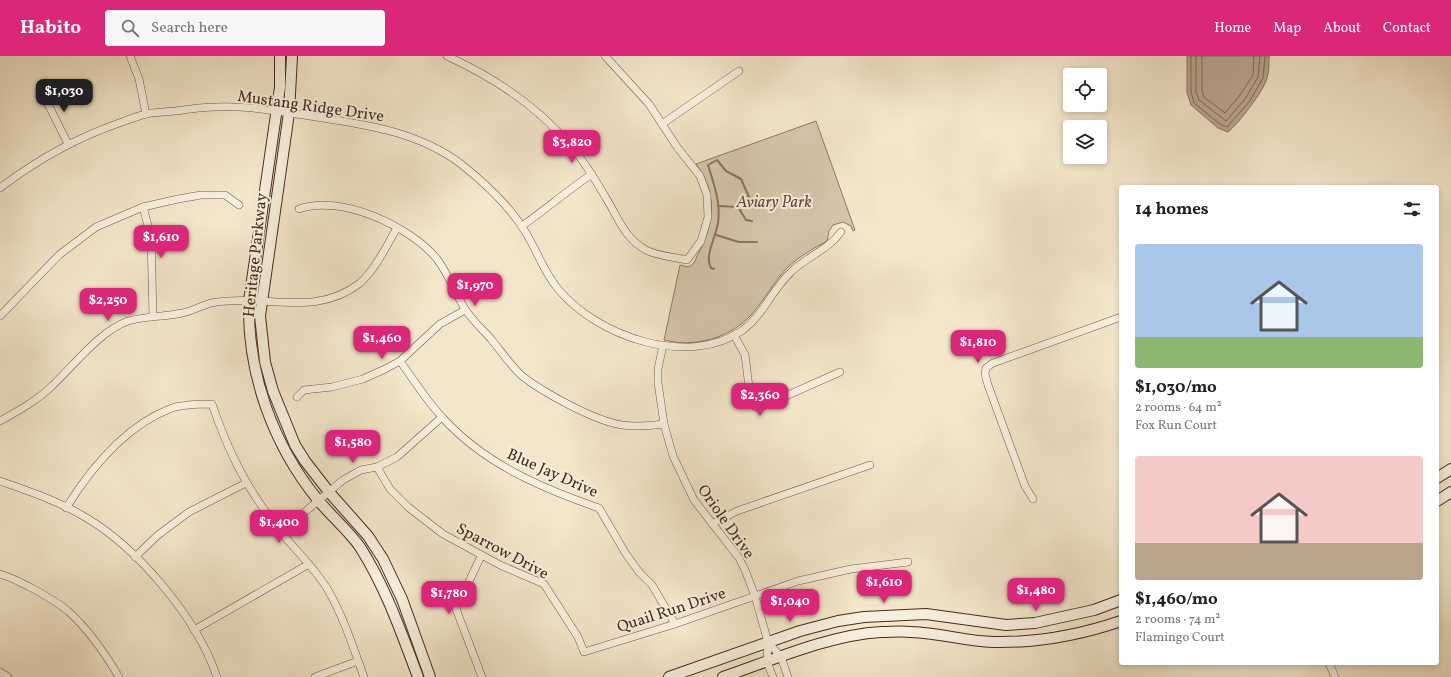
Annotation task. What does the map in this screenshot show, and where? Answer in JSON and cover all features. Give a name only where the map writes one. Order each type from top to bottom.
[{"type":"main road","name":"Heritage Parkway","points":[[280,56],[280,87],[277,111],[249,301],[254,366],[269,418],[288,457],[318,500],[359,546],[373,569],[386,592],[418,677]]},
{"type":"main road","name":"Heritage Parkway","points":[[292,56],[289,113],[260,316],[265,362],[273,390],[295,445],[304,461],[368,536],[383,559],[402,600],[430,677]]},
{"type":"main road","points":[[1439,477],[1451,469]]},
{"type":"main road","points":[[1439,500],[1451,492]]},
{"type":"main road","points":[[669,677],[768,642],[819,626],[864,617],[926,614],[1006,625],[1035,623],[1094,610],[1119,601]]},
{"type":"main road","points":[[723,677],[781,657],[847,637],[879,632],[911,631],[992,642],[1036,641],[1074,635],[1119,621]]},
{"type":"street","points":[[130,56],[139,79],[146,114]]},
{"type":"street","points":[[448,56],[490,78],[531,107],[569,144],[592,174],[620,225],[632,240],[647,250],[687,260],[701,241],[708,217],[707,194],[700,176],[649,104],[608,57]]},
{"type":"street","points":[[662,124],[739,72]]},
{"type":"street","points":[[42,92],[68,144]]},
{"type":"street","name":"Mustang Ridge Drive","points":[[0,188],[33,164],[68,144],[100,130],[146,114],[218,106],[277,111],[357,123],[396,132],[428,144],[458,162],[487,186],[522,226],[549,276],[578,309],[602,325],[616,331],[663,345],[694,348],[718,343],[734,335],[754,320],[791,272],[812,255],[831,244],[841,232]]},
{"type":"street","points":[[522,226],[550,206],[561,195],[592,174]]},
{"type":"street","points":[[0,316],[59,255],[96,227],[143,207],[202,195],[225,195],[239,205]]},
{"type":"street","points":[[298,209],[310,205],[344,208],[378,218],[397,228],[421,244],[436,259],[449,277],[465,310],[522,375],[558,399],[594,416],[621,424],[645,426],[664,424]]},
{"type":"street","points":[[143,207],[151,237],[153,316]]},
{"type":"street","points":[[0,421],[21,409],[51,387],[83,354],[107,333],[127,322],[153,316],[182,313],[216,302],[249,301],[308,303],[335,298],[361,282],[379,260],[397,228]]},
{"type":"street","points":[[297,397],[304,390],[332,387],[363,379],[400,361],[440,324],[465,310]]},
{"type":"street","points":[[1033,499],[1025,486],[988,385],[985,374],[986,368],[992,363],[1119,318]]},
{"type":"street","points":[[734,335],[745,356],[751,403],[759,408],[840,372]]},
{"type":"street","name":"Oriole Drive","points":[[663,345],[658,369],[658,383],[664,424],[674,456],[683,480],[694,500],[739,558],[755,596],[768,642],[767,662],[773,677]]},
{"type":"street","name":"Blue Jay Drive","points":[[400,361],[442,417],[482,454],[528,480],[567,497],[599,508],[626,554],[639,572],[652,586],[675,624]]},
{"type":"street","points":[[66,508],[86,476],[105,455],[146,421],[173,408],[212,404],[237,468],[246,483],[281,532],[309,564],[327,590],[344,622],[364,677]]},
{"type":"street","points":[[281,532],[343,480],[361,470],[377,467],[397,457],[442,417]]},
{"type":"street","points":[[712,524],[737,511],[870,465]]},
{"type":"street","name":"Sparrow Drive","points":[[377,467],[390,489],[408,507],[444,534],[481,556],[544,584],[578,638],[584,652]]},
{"type":"street","points":[[0,481],[42,496],[85,517],[118,541],[149,570],[178,604],[194,630],[217,677]]},
{"type":"street","points":[[135,557],[158,535],[189,512],[246,483]]},
{"type":"street","points":[[481,556],[456,609],[482,677]]},
{"type":"street","name":"Quail Run Drive","points":[[584,652],[675,624],[798,581],[850,569],[908,562]]},
{"type":"street","points":[[194,630],[309,564]]},
{"type":"street","points":[[0,574],[15,578],[68,611],[104,652],[119,677]]},
{"type":"street","name":"Oriole Drive","points":[[768,642],[781,657],[788,677]]},
{"type":"street","points":[[315,677],[358,661]]},
{"type":"street","points":[[1330,665],[1335,677]]},
{"type":"street","points":[[0,672],[8,677]]},
{"type":"green space","name":"Aviary Park","points":[[816,121],[855,230],[853,231],[851,226],[843,222],[833,225],[829,231],[827,241],[812,249],[789,266],[751,315],[733,330],[700,342],[688,343],[664,340],[680,265],[688,267],[694,263],[704,241],[711,218],[708,185],[696,164]]},
{"type":"water","points":[[1187,56],[1269,56],[1269,67],[1265,84],[1250,107],[1228,132],[1218,128],[1191,105],[1187,93]]},
{"type":"waterway","points":[[714,269],[711,268],[709,258],[717,228],[719,208],[708,165],[717,160],[726,171],[741,179],[752,204]]},
{"type":"waterway","points":[[719,206],[738,207],[746,220],[752,221]]},
{"type":"waterway","points":[[716,235],[739,242],[757,242]]}]
